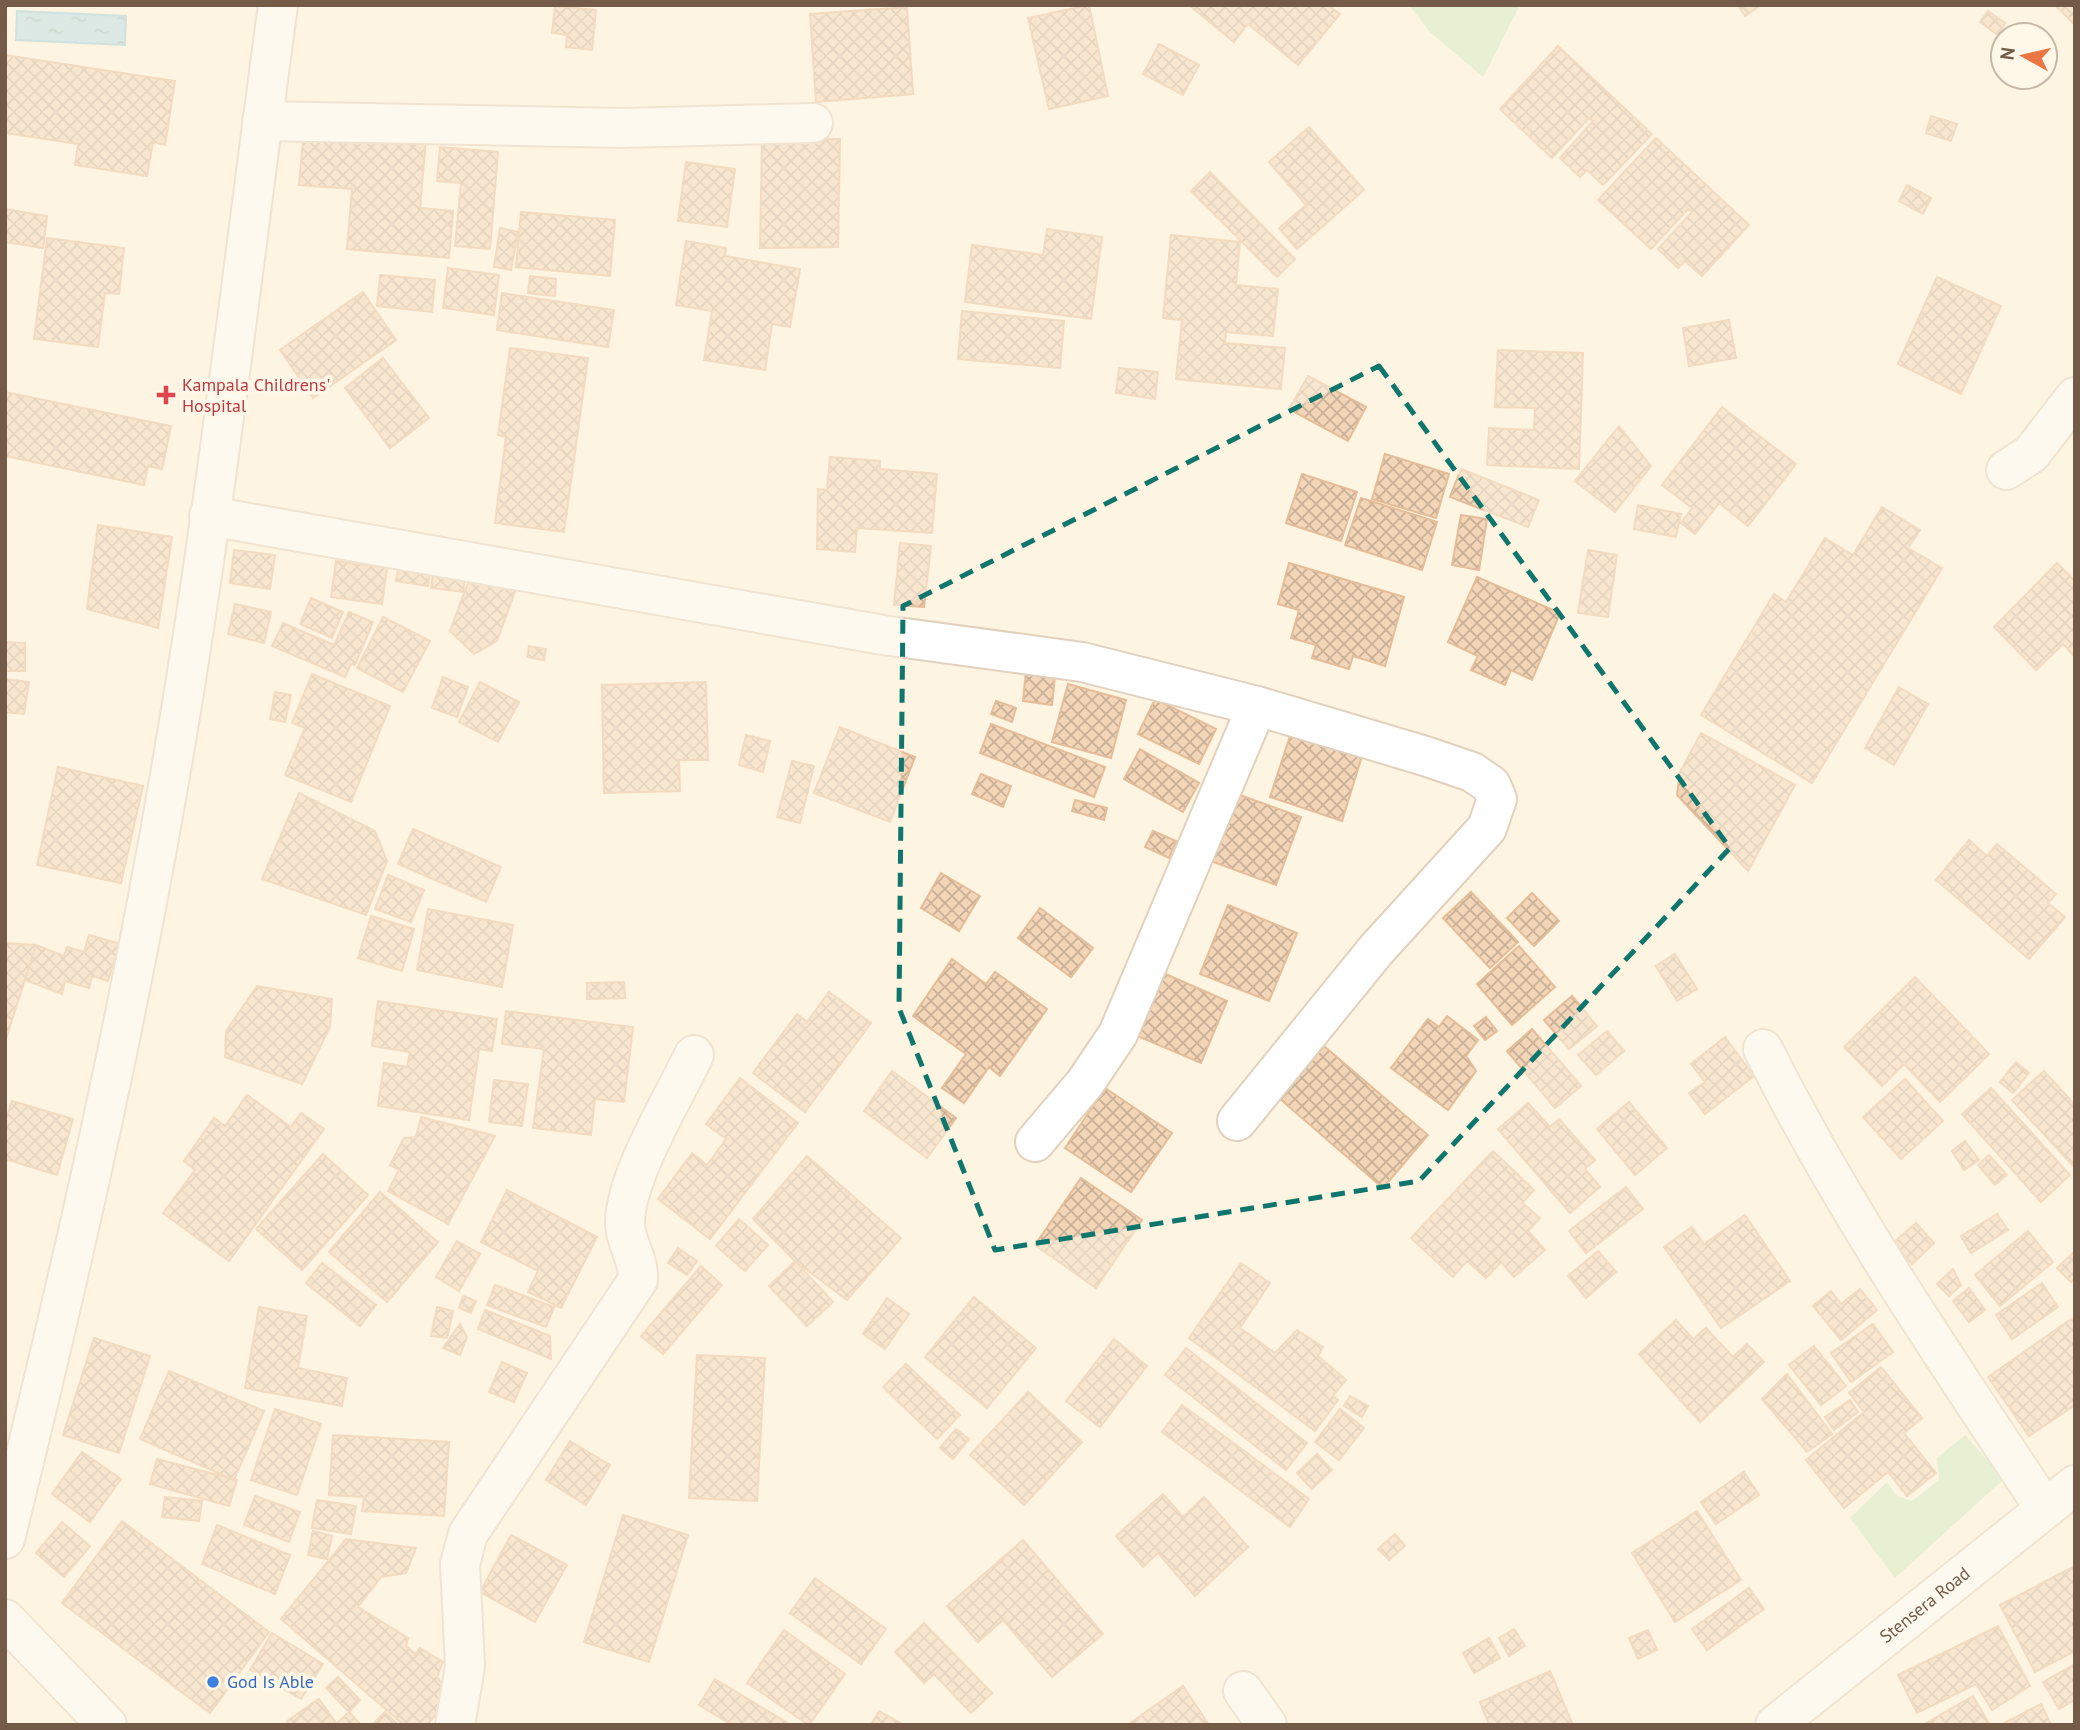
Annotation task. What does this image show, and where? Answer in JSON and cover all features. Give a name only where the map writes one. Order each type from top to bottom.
[{"type":"street","points":[[5,1539],[121,1039],[170,779],[209,516],[278,5]]},
{"type":"street","points":[[262,121],[622,128],[813,123]]},
{"type":"street","points":[[2006,470],[2031,454],[2075,397]]},
{"type":"street","points":[[209,516],[883,635],[1082,662],[1257,706],[1472,772],[1491,785],[1497,799],[1487,828],[1376,950],[1237,1121]]},
{"type":"street","points":[[1035,1142],[1085,1083],[1118,1034],[1257,706]]},
{"type":"street","points":[[1763,1049],[1841,1196],[1897,1287],[2045,1508]]},
{"type":"street","points":[[455,1725],[466,1667],[460,1564],[468,1534],[638,1280],[639,1264],[629,1245],[625,1225],[627,1204],[662,1121],[694,1055]]},
{"type":"street","name":"Stensera Road","points":[[1775,1725],[2075,1485]]},
{"type":"street","points":[[5,1619],[107,1725]]},
{"type":"street","points":[[1243,1691],[1267,1725]]},
{"type":"highlighted area","points":[[1379,366],[1730,848],[1419,1181],[995,1250],[899,1008],[903,606]]},
{"type":"green space","points":[[1409,5],[1520,5],[1483,77],[1430,32]]},
{"type":"green space","points":[[1965,1435],[2004,1479],[1895,1578],[1850,1518],[1887,1482],[1897,1496],[1912,1501],[1939,1480],[1937,1458]]},
{"type":"water","points":[[17,11],[126,16],[125,45],[16,40]]},
{"type":"building","points":[[1089,5],[1108,96],[1049,109],[1028,18]]},
{"type":"building","points":[[1189,5],[1328,5],[1340,14],[1298,65],[1248,24],[1234,42]]},
{"type":"building","points":[[1738,5],[1761,5],[1745,16]]},
{"type":"building","points":[[2055,5],[2075,5],[2075,25]]},
{"type":"building","points":[[555,6],[596,10],[592,50],[566,47],[567,35],[552,33]]},
{"type":"building","points":[[907,7],[913,94],[816,102],[810,14]]},
{"type":"building","points":[[1988,11],[2002,21],[1989,21],[1989,28],[1980,22]]},
{"type":"building","points":[[1159,44],[1199,65],[1183,95],[1143,74]]},
{"type":"building","points":[[1558,46],[1652,134],[1603,185],[1587,170],[1580,177],[1560,158],[1593,121],[1589,118],[1552,158],[1500,109]]},
{"type":"building","points":[[5,55],[175,81],[165,145],[153,142],[147,176],[75,165],[78,144],[5,133]]},
{"type":"building","points":[[1931,116],[1957,124],[1951,141],[1926,133]]},
{"type":"building","points":[[1309,127],[1364,190],[1297,249],[1279,228],[1306,205],[1269,162]]},
{"type":"building","points":[[304,129],[426,139],[420,208],[453,211],[449,258],[347,249],[352,189],[299,185]]},
{"type":"building","points":[[1656,138],[1749,225],[1702,276],[1685,261],[1678,268],[1658,249],[1692,212],[1688,209],[1651,249],[1598,200]]},
{"type":"building","points":[[840,139],[838,247],[760,248],[762,140]]},
{"type":"building","points":[[440,147],[498,152],[490,249],[455,246],[461,183],[437,181]]},
{"type":"building","points":[[686,162],[735,169],[727,227],[678,221]]},
{"type":"building","points":[[1210,172],[1295,259],[1277,277],[1191,191]]},
{"type":"building","points":[[1907,185],[1931,198],[1923,214],[1899,201]]},
{"type":"building","points":[[5,209],[47,216],[43,248],[5,242]]},
{"type":"building","points":[[521,212],[615,220],[610,276],[516,267]]},
{"type":"building","points":[[500,228],[518,232],[511,270],[494,267]]},
{"type":"building","points":[[1047,229],[1102,237],[1091,319],[965,302],[972,245],[1043,255]]},
{"type":"building","points":[[1171,235],[1240,242],[1236,285],[1278,289],[1273,336],[1226,332],[1225,343],[1285,348],[1281,389],[1176,379],[1182,320],[1163,318]]},
{"type":"building","points":[[47,238],[124,248],[119,294],[105,293],[98,347],[34,339]]},
{"type":"building","points":[[686,241],[726,248],[725,256],[800,269],[790,327],[772,324],[765,370],[704,360],[712,311],[676,305]]},
{"type":"building","points":[[448,268],[499,275],[494,315],[443,308]]},
{"type":"building","points":[[380,275],[435,280],[432,312],[377,306]]},
{"type":"building","points":[[530,276],[556,279],[555,296],[528,293]]},
{"type":"building","points":[[1937,277],[2001,306],[1961,394],[1898,364]]},
{"type":"building","points":[[363,292],[396,340],[313,398],[280,350]]},
{"type":"building","points":[[502,293],[614,310],[608,347],[497,330]]},
{"type":"building","points":[[962,311],[1064,321],[1060,368],[958,359]]},
{"type":"building","points":[[1729,320],[1736,358],[1689,366],[1683,328]]},
{"type":"building","points":[[510,348],[588,358],[564,532],[495,523],[506,437],[498,435]]},
{"type":"building","points":[[1498,350],[1583,353],[1579,469],[1487,465],[1489,428],[1534,430],[1535,408],[1495,407]]},
{"type":"building","points":[[383,358],[429,418],[390,448],[345,388]]},
{"type":"building","points":[[1119,368],[1158,372],[1155,399],[1116,393]]},
{"type":"building","points":[[1308,376],[1366,407],[1348,441],[1289,409]]},
{"type":"building","points":[[5,392],[171,426],[162,469],[148,466],[144,485],[5,456]]},
{"type":"building","points":[[1722,407],[1796,464],[1748,526],[1719,503],[1695,534],[1681,523],[1692,508],[1662,485]]},
{"type":"building","points":[[1619,426],[1651,466],[1615,512],[1575,481]]},
{"type":"building","points":[[1385,454],[1449,474],[1436,518],[1372,499]]},
{"type":"building","points":[[830,457],[880,461],[880,469],[937,474],[932,533],[857,528],[855,552],[817,549],[818,489],[827,490]]},
{"type":"building","points":[[1461,469],[1539,500],[1528,527],[1450,497]]},
{"type":"building","points":[[1302,474],[1357,492],[1341,541],[1286,523]]},
{"type":"building","points":[[1361,498],[1437,522],[1422,570],[1345,545]]},
{"type":"building","points":[[1638,505],[1681,514],[1676,537],[1634,529]]},
{"type":"building","points":[[1882,507],[1920,530],[1908,548],[1942,568],[1812,783],[1701,715],[1774,594],[1786,602],[1825,538],[1853,555]]},
{"type":"building","points":[[1461,515],[1487,519],[1479,570],[1452,565]]},
{"type":"building","points":[[98,525],[172,537],[158,628],[87,609]]},
{"type":"building","points":[[900,543],[931,546],[924,607],[894,605]]},
{"type":"building","points":[[234,550],[275,555],[270,589],[230,583]]},
{"type":"building","points":[[1588,550],[1617,555],[1608,617],[1578,613]]},
{"type":"building","points":[[336,561],[387,568],[382,604],[331,597]]},
{"type":"building","points":[[1289,563],[1404,597],[1385,666],[1353,656],[1349,669],[1312,658],[1316,645],[1291,638],[1299,610],[1278,604]]},
{"type":"building","points":[[2057,563],[2075,581],[2075,657],[2063,644],[2036,670],[1994,627]]},
{"type":"building","points":[[399,564],[430,569],[428,586],[396,581]]},
{"type":"building","points":[[434,567],[466,571],[463,592],[431,588]]},
{"type":"building","points":[[473,569],[516,589],[497,641],[474,654],[450,631]]},
{"type":"building","points":[[1477,577],[1560,613],[1532,680],[1511,670],[1505,685],[1471,670],[1478,656],[1448,642]]},
{"type":"building","points":[[311,598],[343,612],[332,638],[300,624]]},
{"type":"building","points":[[235,604],[271,612],[264,643],[228,634]]},
{"type":"building","points":[[349,612],[373,622],[355,665],[351,664],[345,677],[272,646],[283,623],[334,645]]},
{"type":"building","points":[[383,617],[430,641],[403,692],[357,668]]},
{"type":"building","points":[[5,642],[25,643],[25,671],[5,671]]},
{"type":"building","points":[[529,646],[546,649],[544,660],[527,657]]},
{"type":"building","points":[[1026,671],[1055,675],[1052,705],[1023,701]]},
{"type":"building","points":[[312,674],[390,706],[351,802],[285,775],[305,728],[292,723]]},
{"type":"building","points":[[443,677],[468,687],[457,717],[432,708]]},
{"type":"building","points":[[5,679],[29,682],[24,714],[5,712]]},
{"type":"building","points":[[480,682],[519,702],[498,742],[459,722]]},
{"type":"building","points":[[706,682],[708,760],[679,760],[680,791],[604,793],[602,685]]},
{"type":"building","points":[[1068,684],[1126,700],[1111,758],[1052,742]]},
{"type":"building","points":[[1899,687],[1928,704],[1894,765],[1865,748]]},
{"type":"building","points":[[275,692],[291,695],[285,722],[270,719]]},
{"type":"building","points":[[1155,699],[1216,729],[1199,764],[1138,734]]},
{"type":"building","points":[[996,701],[1016,708],[1012,722],[991,714]]},
{"type":"building","points":[[991,724],[1105,767],[1094,797],[980,753]]},
{"type":"building","points":[[840,727],[915,757],[890,822],[814,793]]},
{"type":"building","points":[[1291,733],[1362,756],[1342,821],[1270,797]]},
{"type":"building","points":[[1701,733],[1795,785],[1748,871],[1677,795],[1680,772]]},
{"type":"building","points":[[746,735],[770,741],[763,772],[739,765]]},
{"type":"building","points":[[1140,749],[1199,783],[1183,812],[1124,779]]},
{"type":"building","points":[[792,761],[814,766],[800,823],[777,817]]},
{"type":"building","points":[[58,767],[143,786],[121,883],[37,865]]},
{"type":"building","points":[[981,774],[1011,786],[1003,807],[972,794]]},
{"type":"building","points":[[1229,791],[1301,817],[1276,885],[1205,859]]},
{"type":"building","points":[[299,793],[375,831],[387,861],[366,915],[262,879]]},
{"type":"building","points":[[1075,800],[1107,808],[1104,820],[1072,811]]},
{"type":"building","points":[[413,829],[501,867],[486,902],[398,864]]},
{"type":"building","points":[[1153,831],[1176,841],[1169,858],[1145,847]]},
{"type":"building","points":[[1969,840],[1987,856],[1997,844],[2056,894],[2048,903],[2065,917],[2029,959],[1936,880]]},
{"type":"building","points":[[941,873],[980,896],[959,931],[921,908]]},
{"type":"building","points":[[388,875],[424,890],[411,922],[375,909]]},
{"type":"building","points":[[1471,892],[1518,942],[1490,968],[1443,918]]},
{"type":"building","points":[[1532,893],[1559,921],[1534,946],[1507,918]]},
{"type":"building","points":[[1228,905],[1297,933],[1269,1001],[1200,974]]},
{"type":"building","points":[[1040,908],[1093,948],[1071,977],[1018,938]]},
{"type":"building","points":[[428,909],[513,925],[502,987],[417,970]]},
{"type":"building","points":[[371,916],[414,929],[402,971],[358,958]]},
{"type":"building","points":[[89,935],[120,944],[108,981],[92,976],[89,988],[65,981],[62,994],[25,980],[36,945],[64,956],[67,947],[84,952]]},
{"type":"building","points":[[5,943],[36,945],[5,1042]]},
{"type":"building","points":[[1519,946],[1555,987],[1512,1025],[1477,984]]},
{"type":"building","points":[[1675,954],[1697,989],[1677,1001],[1656,966]]},
{"type":"building","points":[[952,959],[986,984],[995,972],[1047,1009],[1000,1076],[989,1067],[964,1103],[942,1088],[966,1054],[913,1016]]},
{"type":"building","points":[[1161,972],[1227,1001],[1201,1063],[1135,1035]]},
{"type":"building","points":[[1915,977],[1989,1054],[1940,1102],[1904,1064],[1882,1086],[1844,1047]]},
{"type":"building","points":[[624,982],[625,998],[587,999],[587,983]]},
{"type":"building","points":[[257,986],[332,999],[330,1027],[302,1084],[225,1057],[226,1031]]},
{"type":"building","points":[[829,992],[871,1023],[805,1112],[753,1073],[797,1014],[807,1022]]},
{"type":"building","points":[[1572,996],[1597,1026],[1569,1049],[1544,1020]]},
{"type":"building","points":[[378,1001],[497,1019],[492,1051],[479,1049],[469,1120],[378,1106],[384,1063],[407,1067],[410,1052],[372,1046]]},
{"type":"building","points":[[506,1011],[633,1027],[624,1102],[595,1099],[591,1135],[533,1128],[544,1049],[502,1044]]},
{"type":"building","points":[[1447,1016],[1478,1040],[1466,1056],[1476,1071],[1448,1110],[1391,1068],[1428,1019],[1439,1027]]},
{"type":"building","points":[[1486,1017],[1497,1031],[1485,1040],[1474,1026]]},
{"type":"building","points":[[1532,1029],[1581,1086],[1555,1108],[1507,1051]]},
{"type":"building","points":[[1607,1031],[1624,1051],[1596,1075],[1578,1055]]},
{"type":"building","points":[[1725,1037],[1754,1076],[1705,1114],[1689,1093],[1705,1082],[1691,1064]]},
{"type":"building","points":[[1324,1046],[1428,1135],[1383,1188],[1280,1099]]},
{"type":"building","points":[[2016,1062],[2029,1073],[2013,1093],[2000,1082]]},
{"type":"building","points":[[892,1071],[956,1118],[927,1158],[864,1111]]},
{"type":"building","points":[[2044,1071],[2075,1105],[2075,1168],[2012,1100]]},
{"type":"building","points":[[740,1078],[798,1123],[710,1239],[658,1199],[692,1153],[707,1165],[726,1139],[706,1124]]},
{"type":"building","points":[[1905,1079],[1943,1121],[1901,1159],[1863,1117]]},
{"type":"building","points":[[494,1080],[528,1084],[522,1126],[489,1122]]},
{"type":"building","points":[[1105,1088],[1172,1133],[1131,1192],[1065,1148]]},
{"type":"building","points":[[1991,1088],[2070,1175],[2041,1202],[1962,1114]]},
{"type":"building","points":[[247,1095],[291,1127],[301,1113],[324,1129],[229,1261],[163,1213],[195,1170],[184,1161],[214,1118],[225,1126]]},
{"type":"building","points":[[12,1101],[73,1119],[57,1175],[5,1159],[5,1122]]},
{"type":"building","points":[[1629,1102],[1667,1148],[1635,1175],[1597,1129]]},
{"type":"building","points":[[1528,1103],[1550,1127],[1559,1119],[1595,1160],[1585,1169],[1600,1187],[1570,1213],[1498,1129]]},
{"type":"building","points":[[421,1117],[495,1136],[448,1224],[388,1191],[399,1170],[390,1165],[404,1138],[416,1137]]},
{"type":"building","points":[[1965,1141],[1979,1160],[1964,1170],[1952,1151]]},
{"type":"building","points":[[1493,1151],[1534,1190],[1522,1203],[1540,1218],[1528,1231],[1545,1250],[1514,1277],[1501,1262],[1486,1278],[1467,1261],[1453,1277],[1411,1238]]},
{"type":"building","points":[[323,1154],[368,1195],[302,1270],[256,1229]]},
{"type":"building","points":[[1989,1155],[2007,1175],[1995,1185],[1978,1165]]},
{"type":"building","points":[[807,1156],[901,1238],[847,1300],[795,1261],[753,1219]]},
{"type":"building","points":[[1081,1178],[1142,1220],[1096,1288],[1035,1245]]},
{"type":"building","points":[[1626,1187],[1643,1209],[1586,1253],[1569,1231]]},
{"type":"building","points":[[507,1190],[597,1237],[561,1308],[528,1292],[538,1271],[481,1242]]},
{"type":"building","points":[[380,1192],[438,1242],[387,1302],[329,1252]]},
{"type":"building","points":[[1997,1214],[2008,1230],[1971,1253],[1961,1236]]},
{"type":"building","points":[[1745,1215],[1790,1281],[1721,1328],[1664,1247],[1692,1227],[1704,1244]]},
{"type":"building","points":[[739,1219],[768,1245],[745,1271],[716,1246]]},
{"type":"building","points":[[1916,1223],[1934,1243],[1912,1264],[1893,1243]]},
{"type":"building","points":[[2028,1231],[2053,1262],[2000,1306],[1975,1275]]},
{"type":"building","points":[[457,1241],[480,1254],[459,1291],[436,1277]]},
{"type":"building","points":[[678,1248],[697,1261],[687,1275],[668,1263]]},
{"type":"building","points":[[1598,1251],[1616,1272],[1586,1298],[1568,1276]]},
{"type":"building","points":[[2075,1251],[2075,1278],[2071,1282],[2057,1268]]},
{"type":"building","points":[[795,1261],[833,1302],[807,1326],[769,1286]]},
{"type":"building","points":[[322,1263],[376,1305],[360,1326],[306,1283]]},
{"type":"building","points":[[1241,1263],[1270,1283],[1240,1328],[1275,1353],[1297,1330],[1323,1347],[1318,1356],[1346,1380],[1333,1396],[1338,1400],[1315,1431],[1189,1338]]},
{"type":"building","points":[[701,1266],[722,1285],[663,1354],[641,1336]]},
{"type":"building","points":[[1953,1269],[1961,1285],[1949,1296],[1937,1284]]},
{"type":"building","points":[[2042,1283],[2058,1307],[2012,1339],[1996,1315]]},
{"type":"building","points":[[495,1285],[554,1307],[546,1327],[487,1305]]},
{"type":"building","points":[[1969,1288],[1985,1310],[1969,1322],[1953,1301]]},
{"type":"building","points":[[1860,1289],[1877,1310],[1841,1340],[1813,1306],[1831,1291],[1841,1304]]},
{"type":"building","points":[[463,1296],[476,1301],[471,1313],[459,1308]]},
{"type":"building","points":[[974,1297],[1036,1348],[987,1408],[925,1357]]},
{"type":"building","points":[[887,1298],[909,1314],[885,1349],[863,1334]]},
{"type":"building","points":[[259,1307],[307,1316],[298,1368],[347,1378],[342,1406],[245,1388]]},
{"type":"building","points":[[437,1307],[453,1311],[447,1338],[431,1336]]},
{"type":"building","points":[[485,1310],[550,1336],[551,1359],[478,1329]]},
{"type":"building","points":[[2071,1319],[2075,1324],[2075,1405],[2029,1436],[1988,1377]]},
{"type":"building","points":[[1676,1320],[1693,1339],[1706,1328],[1733,1357],[1747,1344],[1764,1362],[1700,1422],[1639,1354]]},
{"type":"building","points":[[460,1324],[467,1337],[460,1355],[443,1348]]},
{"type":"building","points":[[1873,1324],[1893,1352],[1851,1382],[1831,1353]]},
{"type":"building","points":[[94,1338],[150,1356],[119,1453],[63,1435]]},
{"type":"building","points":[[1114,1339],[1147,1366],[1100,1427],[1066,1401]]},
{"type":"building","points":[[1814,1346],[1846,1386],[1821,1405],[1789,1365]]},
{"type":"building","points":[[1186,1348],[1307,1443],[1286,1470],[1165,1375]]},
{"type":"building","points":[[697,1355],[765,1358],[757,1501],[689,1498]]},
{"type":"building","points":[[502,1362],[527,1373],[514,1402],[489,1392]]},
{"type":"building","points":[[906,1364],[960,1415],[937,1439],[883,1387]]},
{"type":"building","points":[[1881,1367],[1922,1418],[1904,1433],[1936,1473],[1907,1496],[1888,1472],[1844,1508],[1806,1460],[1864,1412],[1849,1393]]},
{"type":"building","points":[[169,1371],[264,1411],[234,1480],[140,1439]]},
{"type":"building","points":[[1787,1374],[1832,1434],[1807,1452],[1762,1399]]},
{"type":"building","points":[[1028,1392],[1082,1442],[1024,1505],[970,1455]]},
{"type":"building","points":[[1350,1396],[1368,1406],[1362,1417],[1344,1406]]},
{"type":"building","points":[[1850,1400],[1858,1412],[1834,1430],[1825,1417]]},
{"type":"building","points":[[1182,1405],[1309,1499],[1290,1527],[1162,1432]]},
{"type":"building","points":[[275,1409],[321,1424],[297,1495],[251,1480]]},
{"type":"building","points":[[1340,1409],[1364,1428],[1339,1460],[1315,1442]]},
{"type":"building","points":[[956,1429],[969,1439],[953,1459],[940,1448]]},
{"type":"building","points":[[333,1435],[449,1442],[444,1516],[362,1511],[364,1497],[329,1495]]},
{"type":"building","points":[[570,1441],[610,1465],[586,1505],[546,1480]]},
{"type":"building","points":[[82,1452],[121,1479],[90,1522],[52,1494]]},
{"type":"building","points":[[1317,1454],[1332,1470],[1312,1489],[1297,1473]]},
{"type":"building","points":[[157,1459],[237,1480],[229,1506],[150,1484]]},
{"type":"building","points":[[1744,1472],[1759,1495],[1716,1524],[1701,1502]]},
{"type":"building","points":[[1163,1494],[1183,1517],[1204,1497],[1248,1547],[1195,1596],[1158,1553],[1143,1567],[1116,1536]]},
{"type":"building","points":[[255,1496],[300,1512],[289,1542],[244,1525]]},
{"type":"building","points":[[165,1497],[202,1501],[199,1521],[162,1517]]},
{"type":"building","points":[[317,1500],[356,1506],[351,1534],[312,1528]]},
{"type":"building","points":[[1697,1511],[1741,1580],[1675,1622],[1632,1553]]},
{"type":"building","points":[[623,1515],[688,1535],[649,1662],[584,1642]]},
{"type":"building","points":[[122,1521],[269,1632],[210,1713],[62,1603]]},
{"type":"building","points":[[62,1522],[90,1546],[64,1577],[36,1553]]},
{"type":"building","points":[[217,1525],[290,1555],[275,1594],[202,1564]]},
{"type":"building","points":[[313,1531],[332,1536],[327,1559],[308,1555]]},
{"type":"building","points":[[1395,1534],[1405,1546],[1389,1560],[1378,1549]]},
{"type":"building","points":[[511,1535],[567,1565],[535,1622],[480,1592]]},
{"type":"building","points":[[346,1539],[416,1548],[406,1573],[381,1577],[358,1607],[408,1638],[406,1646],[415,1654],[420,1648],[443,1662],[437,1677],[452,1696],[427,1725],[404,1725],[281,1619]]},
{"type":"building","points":[[1023,1540],[1103,1634],[1052,1677],[1003,1620],[978,1642],[947,1606]]},
{"type":"building","points":[[2075,1566],[2075,1651],[2035,1672],[2000,1605]]},
{"type":"building","points":[[815,1578],[886,1629],[861,1664],[790,1613]]},
{"type":"building","points":[[1749,1588],[1764,1609],[1707,1650],[1692,1629]]},
{"type":"building","points":[[924,1623],[992,1693],[971,1713],[934,1674],[924,1683],[895,1652]]},
{"type":"building","points":[[1998,1626],[2030,1686],[1992,1710],[1976,1684],[1917,1713],[1898,1675]]},
{"type":"building","points":[[1514,1629],[1525,1646],[1509,1656],[1499,1638]]},
{"type":"building","points":[[784,1630],[845,1674],[809,1725],[747,1683]]},
{"type":"building","points":[[1648,1630],[1657,1650],[1638,1659],[1629,1638]]},
{"type":"building","points":[[272,1633],[323,1664],[301,1699],[250,1670]]},
{"type":"building","points":[[1489,1638],[1500,1658],[1474,1673],[1463,1653]]},
{"type":"building","points":[[2075,1664],[2075,1700],[2059,1709],[2043,1682]]},
{"type":"building","points":[[1550,1671],[1573,1725],[1489,1725],[1480,1702]]},
{"type":"building","points":[[338,1677],[360,1700],[349,1712],[326,1688]]},
{"type":"building","points":[[715,1679],[786,1722],[784,1725],[732,1725],[699,1705]]},
{"type":"building","points":[[1183,1686],[1209,1725],[1131,1725],[1130,1723]]},
{"type":"building","points":[[1973,1696],[1990,1725],[1923,1725]]},
{"type":"building","points":[[319,1699],[336,1723],[289,1725],[287,1721]]},
{"type":"building","points":[[2041,1704],[2051,1725],[2002,1725],[2002,1724]]},
{"type":"building","points":[[879,1711],[904,1725],[871,1725]]},
{"type":"building","points":[[349,1712],[361,1725],[335,1725]]},
{"type":"building","points":[[385,1712],[398,1725],[372,1725]]},
{"type":"place","name":"Kampala Childrens' Hospital","points":[[166,395]]},
{"type":"place","name":"God Is Able","points":[[213,1682]]}]
